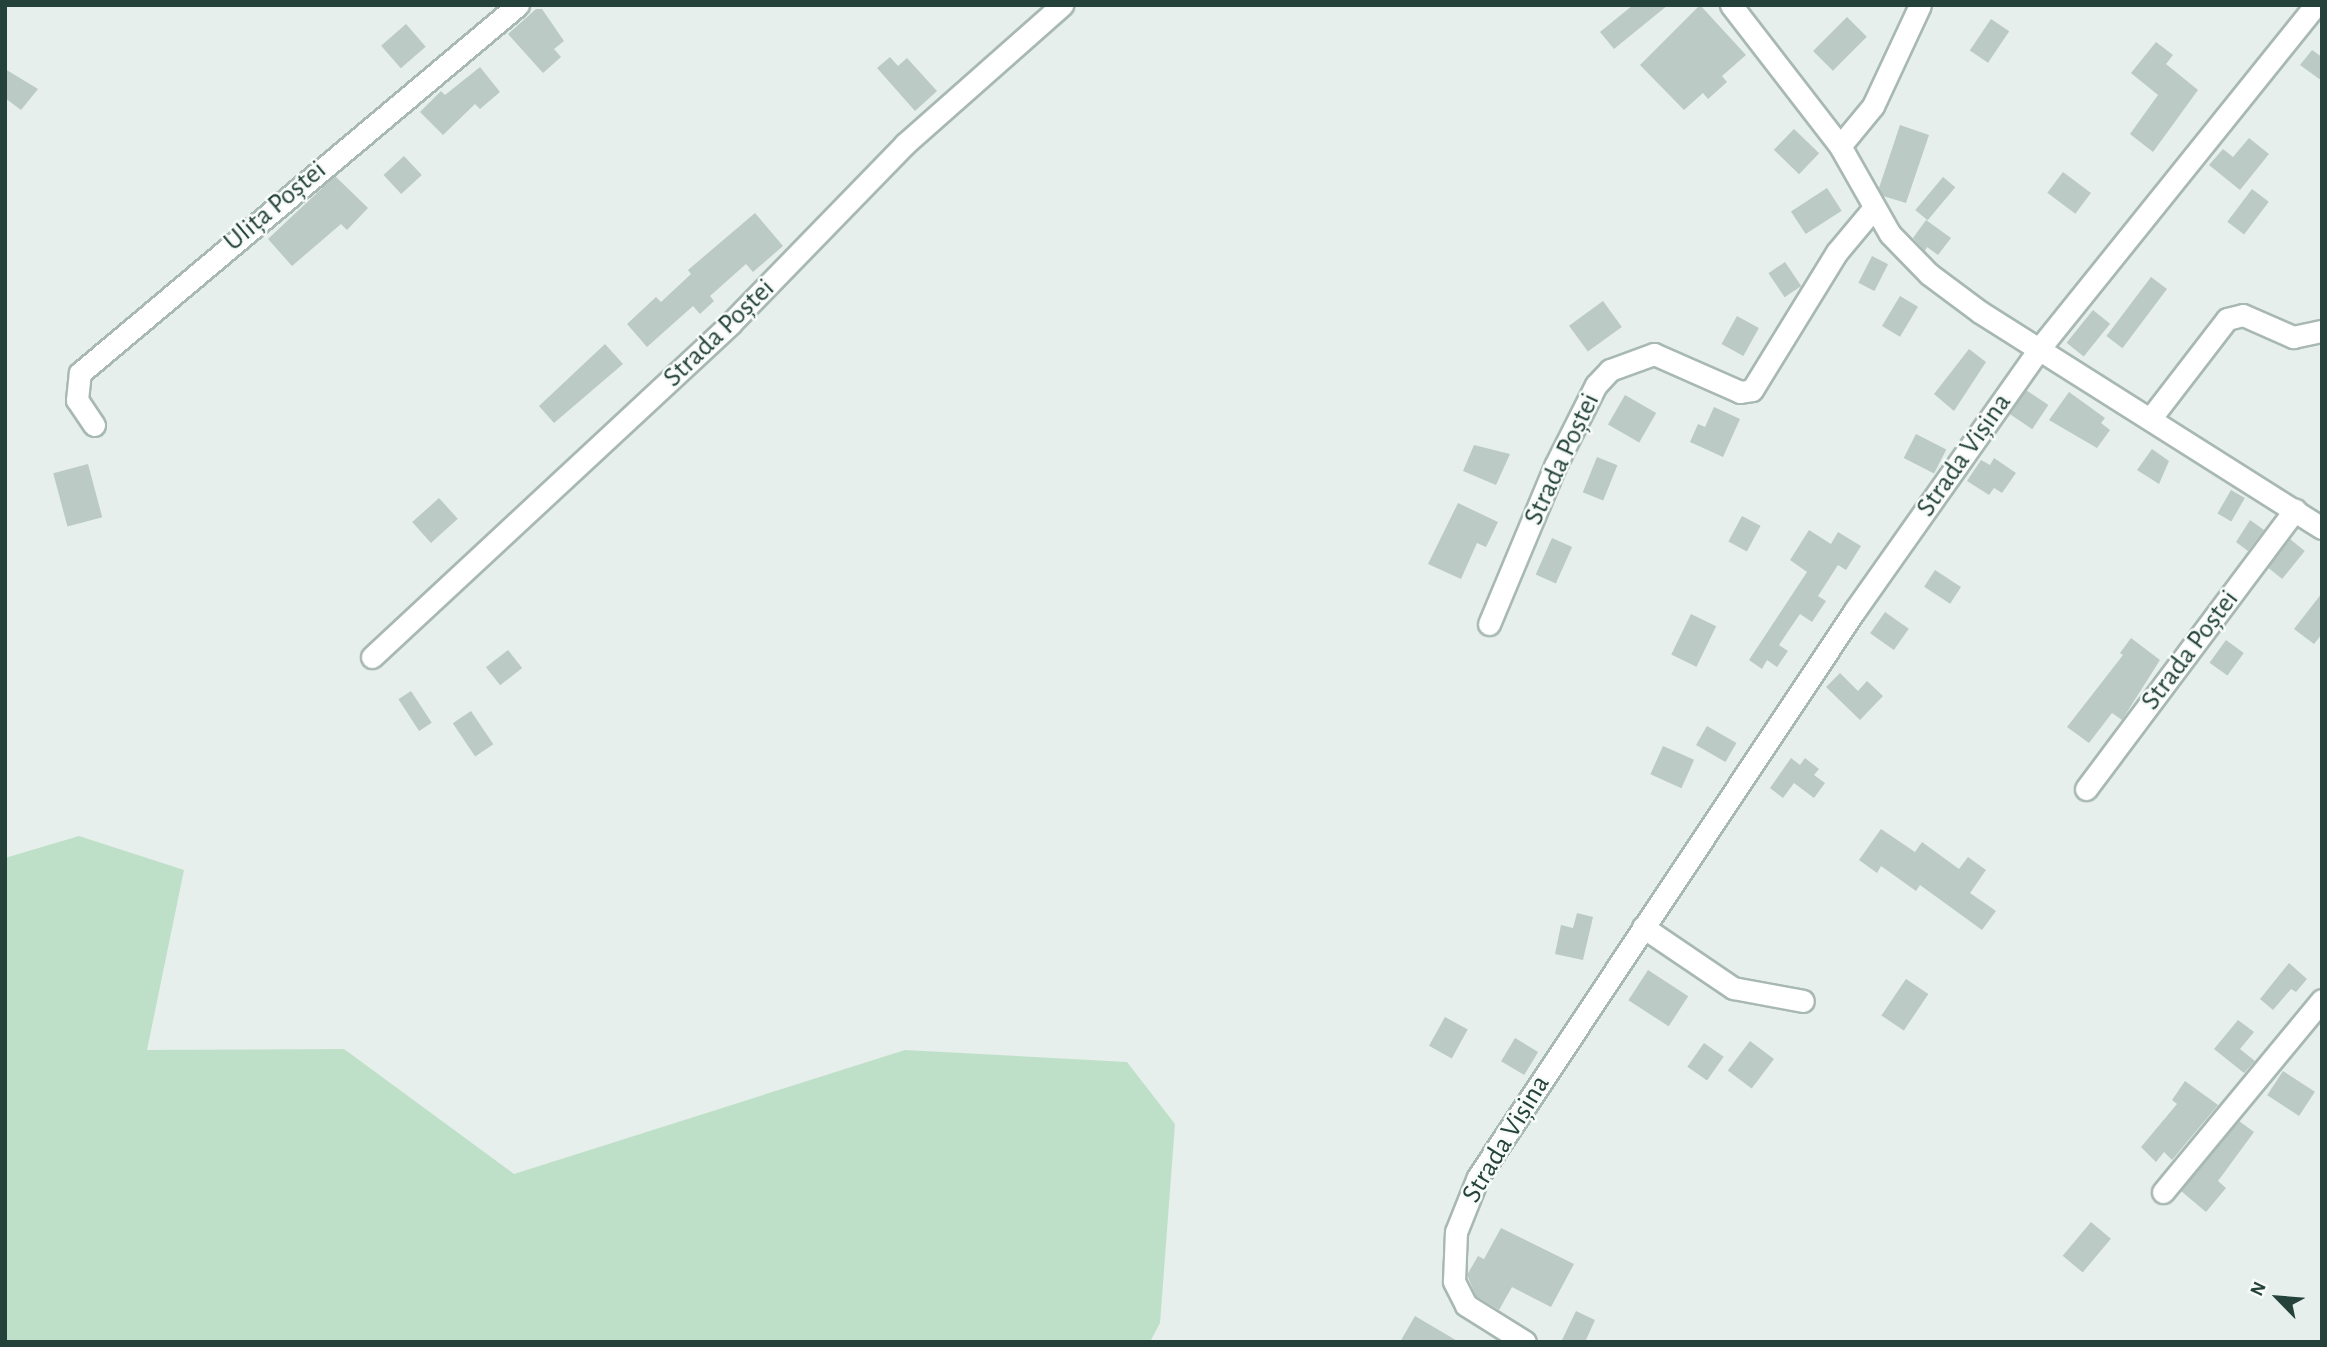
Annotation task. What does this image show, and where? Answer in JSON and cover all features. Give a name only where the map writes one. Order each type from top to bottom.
[{"type":"street","name":"Ulița Poștei","points":[[94,425],[77,400],[80,373],[518,5]]},
{"type":"street","name":"Strada Poștei","points":[[372,657],[731,323],[905,144],[1062,5]]},
{"type":"street","points":[[1731,5],[1840,146],[1873,209],[1929,274],[2039,349],[2322,528]]},
{"type":"street","points":[[1840,146],[1873,106],[1920,5]]},
{"type":"street","name":"Strada Vișina","points":[[1525,1342],[1475,1312],[1460,1296],[1452,1263],[1456,1232],[1486,1163],[1855,610],[2039,349],[2316,5]]},
{"type":"street","name":"Strada Poștei","points":[[1489,624],[1555,466],[1596,385],[1610,370],[1654,354],[1740,392],[1752,390],[1837,252],[1873,209]]},
{"type":"street","points":[[2150,419],[2227,319],[2243,315],[2292,337],[2322,331]]},
{"type":"street","name":"Strada Poștei","points":[[2086,789],[2295,510]]},
{"type":"street","points":[[1643,927],[1733,989],[1803,1001]]},
{"type":"street","points":[[2163,1192],[2322,1000]]},
{"type":"green space","points":[[79,836],[184,870],[147,1050],[344,1049],[514,1174],[905,1050],[1127,1062],[1175,1124],[1160,1323],[1150,1342],[5,1342],[5,858]]},
{"type":"building","points":[[1633,5],[1668,5],[1614,49],[1600,32]]},
{"type":"building","points":[[1700,5],[1746,55],[1722,76],[1727,82],[1708,99],[1703,93],[1684,110],[1640,65]]},
{"type":"building","points":[[536,9],[542,9],[564,41],[554,49],[561,57],[543,73],[508,34]]},
{"type":"building","points":[[1847,17],[1867,37],[1833,71],[1813,51]]},
{"type":"building","points":[[1991,19],[2009,31],[1988,63],[1970,51]]},
{"type":"building","points":[[406,24],[426,47],[401,68],[381,46]]},
{"type":"building","points":[[2156,42],[2173,55],[2166,64],[2198,90],[2153,152],[2130,134],[2158,95],[2131,73]]},
{"type":"building","points":[[2312,50],[2322,57],[2322,81],[2300,65]]},
{"type":"building","points":[[890,57],[898,66],[907,58],[937,91],[915,111],[877,68]]},
{"type":"building","points":[[480,67],[500,92],[480,109],[475,104],[443,135],[420,112],[441,91],[445,95]]},
{"type":"building","points":[[5,69],[38,89],[21,110],[5,98]]},
{"type":"building","points":[[1900,125],[1929,135],[1906,203],[1883,196],[1879,188]]},
{"type":"building","points":[[1794,129],[1819,153],[1799,174],[1774,150]]},
{"type":"building","points":[[2249,138],[2269,154],[2240,190],[2209,165],[2223,149],[2233,157]]},
{"type":"building","points":[[404,156],[422,175],[401,194],[384,175]]},
{"type":"building","points":[[2063,172],[2091,193],[2075,214],[2047,193]]},
{"type":"building","points":[[335,176],[368,208],[347,230],[341,224],[292,266],[268,239]]},
{"type":"building","points":[[1943,177],[1955,187],[1928,220],[1915,210]]},
{"type":"building","points":[[1827,188],[1842,211],[1806,234],[1791,211]]},
{"type":"building","points":[[2252,189],[2269,202],[2244,234],[2227,222]]},
{"type":"building","points":[[755,213],[783,246],[753,272],[746,264],[710,296],[714,301],[700,314],[693,306],[647,347],[627,324],[656,297],[661,302],[691,274],[688,270]]},
{"type":"building","points":[[1926,220],[1951,238],[1938,255],[1927,247],[1925,251],[1913,238]]},
{"type":"building","points":[[1872,256],[1888,264],[1874,291],[1858,283]]},
{"type":"building","points":[[1785,262],[1801,286],[1785,297],[1768,273]]},
{"type":"building","points":[[2151,277],[2167,289],[2122,348],[2106,336]]},
{"type":"building","points":[[1900,296],[1918,307],[1900,337],[1882,326]]},
{"type":"building","points":[[1603,301],[1622,327],[1588,352],[1569,326]]},
{"type":"building","points":[[2093,310],[2110,324],[2084,356],[2067,343]]},
{"type":"building","points":[[1737,316],[1759,328],[1743,356],[1721,344]]},
{"type":"building","points":[[605,344],[623,364],[554,423],[539,406]]},
{"type":"building","points":[[1969,349],[1986,362],[1954,411],[1934,394]]},
{"type":"building","points":[[2026,390],[2048,405],[2032,429],[2010,414]]},
{"type":"building","points":[[2069,392],[2105,418],[2101,423],[2110,430],[2097,448],[2049,420]]},
{"type":"building","points":[[1625,395],[1656,413],[1639,442],[1608,424]]},
{"type":"building","points":[[1714,407],[1740,419],[1723,457],[1690,442],[1698,424],[1705,427]]},
{"type":"building","points":[[1916,434],[1946,449],[1934,473],[1904,458]]},
{"type":"building","points":[[1474,445],[1510,454],[1496,485],[1463,471]]},
{"type":"building","points":[[2152,449],[2169,461],[2159,484],[2137,470]]},
{"type":"building","points":[[1597,457],[1617,465],[1603,500],[1583,492]]},
{"type":"building","points":[[1994,458],[2016,473],[2002,493],[1994,488],[1989,495],[1967,481],[1981,460],[1990,465]]},
{"type":"building","points":[[88,464],[102,517],[67,526],[53,473]]},
{"type":"building","points":[[2231,490],[2245,498],[2231,521],[2218,513]]},
{"type":"building","points":[[439,498],[458,519],[431,543],[412,522]]},
{"type":"building","points":[[1458,503],[1498,522],[1486,547],[1477,543],[1461,579],[1428,564]]},
{"type":"building","points":[[1742,516],[1761,526],[1747,551],[1728,542]]},
{"type":"building","points":[[2250,520],[2264,530],[2248,551],[2236,542]]},
{"type":"building","points":[[1809,530],[1831,544],[1838,532],[1861,546],[1846,570],[1838,565],[1818,596],[1826,601],[1812,622],[1800,614],[1779,645],[1788,651],[1777,667],[1767,660],[1762,669],[1749,660],[1807,572],[1790,560]]},
{"type":"building","points":[[1552,538],[1572,547],[1556,583],[1536,575]]},
{"type":"building","points":[[2290,539],[2305,551],[2282,579],[2267,567]]},
{"type":"building","points":[[1935,570],[1961,587],[1950,604],[1924,587]]},
{"type":"building","points":[[2322,593],[2322,634],[2314,644],[2294,629]]},
{"type":"building","points":[[1885,612],[1909,629],[1894,650],[1870,633]]},
{"type":"building","points":[[1691,614],[1716,626],[1696,667],[1671,654]]},
{"type":"building","points":[[2131,638],[2160,660],[2122,720],[2112,713],[2089,743],[2067,727],[2123,655],[2120,653]]},
{"type":"building","points":[[2226,640],[2244,653],[2227,676],[2210,663]]},
{"type":"building","points":[[508,650],[522,668],[500,685],[486,667]]},
{"type":"building","points":[[1840,673],[1858,691],[1867,681],[1883,696],[1860,720],[1826,687]]},
{"type":"building","points":[[411,691],[432,723],[419,731],[398,699]]},
{"type":"building","points":[[471,711],[493,744],[475,756],[453,723]]},
{"type":"building","points":[[1707,726],[1736,743],[1725,762],[1696,745]]},
{"type":"building","points":[[1663,746],[1694,760],[1681,788],[1650,774]]},
{"type":"building","points":[[1791,758],[1800,765],[1805,758],[1819,769],[1814,775],[1825,783],[1814,798],[1794,783],[1783,798],[1770,788]]},
{"type":"building","points":[[1881,829],[1915,852],[1922,842],[1959,869],[1968,857],[1986,870],[1970,893],[1996,911],[1982,930],[1920,885],[1916,891],[1881,866],[1877,873],[1859,860]]},
{"type":"building","points":[[1577,913],[1593,917],[1583,960],[1555,954],[1561,925],[1573,928]]},
{"type":"building","points":[[2289,963],[2307,979],[2296,992],[2291,989],[2273,1010],[2260,999]]},
{"type":"building","points":[[1648,970],[1688,996],[1669,1026],[1628,1000]]},
{"type":"building","points":[[1906,979],[1928,994],[1904,1031],[1881,1015]]},
{"type":"building","points":[[1445,1017],[1468,1030],[1452,1058],[1429,1046]]},
{"type":"building","points":[[2238,1020],[2254,1032],[2240,1049],[2255,1061],[2244,1073],[2214,1049]]},
{"type":"building","points":[[1515,1038],[1538,1052],[1524,1075],[1501,1061]]},
{"type":"building","points":[[1750,1041],[1774,1059],[1752,1089],[1728,1071]]},
{"type":"building","points":[[1704,1043],[1724,1057],[1707,1081],[1687,1067]]},
{"type":"building","points":[[2283,1071],[2315,1092],[2299,1116],[2267,1095]]},
{"type":"building","points":[[2185,1081],[2218,1105],[2172,1160],[2164,1152],[2156,1162],[2141,1147],[2177,1104],[2172,1100]]},
{"type":"building","points":[[2239,1121],[2254,1132],[2218,1181],[2226,1188],[2206,1212],[2181,1191]]},
{"type":"building","points":[[2091,1222],[2111,1239],[2083,1272],[2063,1256]]},
{"type":"building","points":[[1501,1228],[1574,1264],[1551,1307],[1512,1287],[1499,1310],[1476,1296],[1467,1275],[1478,1256],[1484,1259]]},
{"type":"building","points":[[1576,1311],[1595,1320],[1585,1342],[1561,1342]]},
{"type":"building","points":[[1415,1316],[1459,1342],[1400,1342]]}]
